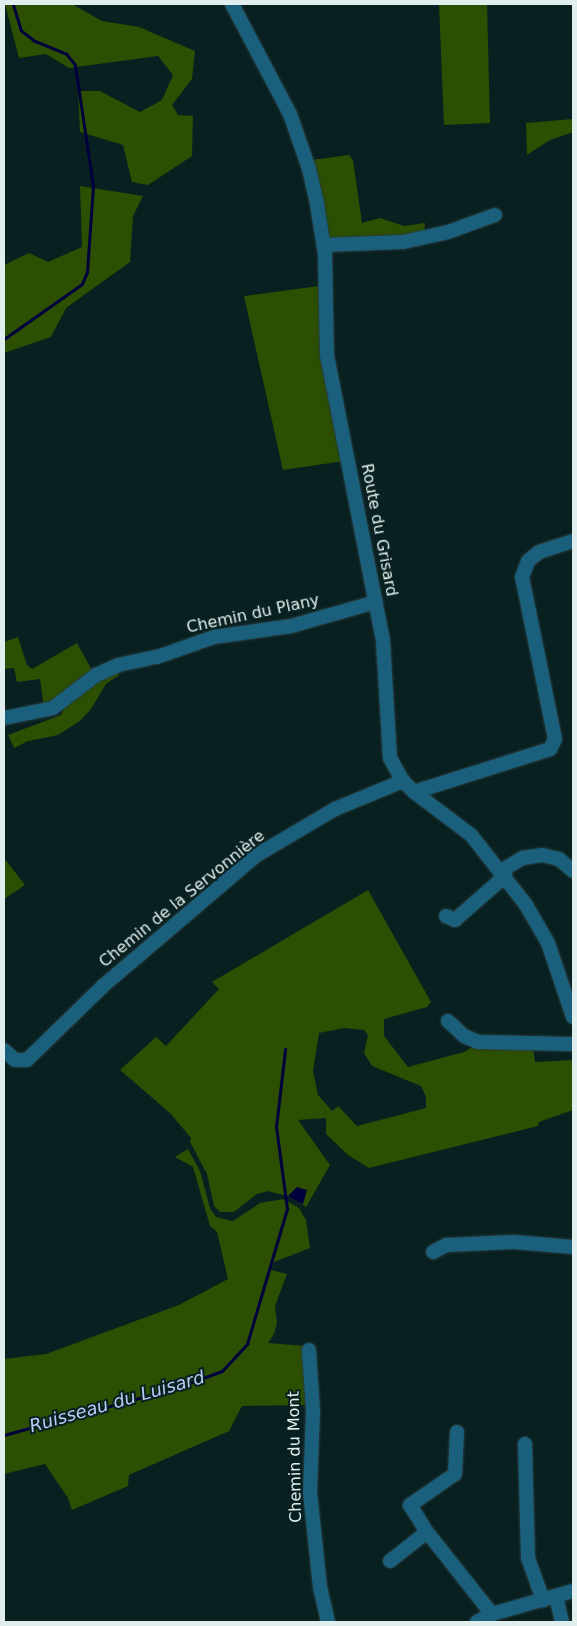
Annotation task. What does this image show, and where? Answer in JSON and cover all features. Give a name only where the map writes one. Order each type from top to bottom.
[{"type":"street","name":"Route du Grisard","points":[[232,4],[301,141],[324,245],[327,355],[376,602],[385,658],[387,741],[390,758],[403,781],[414,792],[471,835],[503,874],[548,943],[573,1017]]},
{"type":"street","points":[[324,245],[403,242],[448,232],[495,215]]},
{"type":"street","points":[[414,792],[550,748],[555,740],[522,577],[528,561],[539,552],[573,541]]},
{"type":"street","name":"Chemin du Plany","points":[[4,718],[53,708],[96,675],[118,665],[157,657],[214,637],[291,626],[376,602]]},
{"type":"street","name":"Chemin de la Servonnière","points":[[4,1050],[15,1060],[27,1060],[96,992],[257,856],[335,809],[403,781]]},
{"type":"street","points":[[446,916],[454,920],[523,858],[542,855],[559,859],[573,871]]},
{"type":"street","points":[[448,1021],[464,1036],[478,1042],[573,1044]]},
{"type":"street","points":[[433,1252],[446,1245],[514,1242],[573,1248]]},
{"type":"street","name":"Chemin du Mont","points":[[309,1350],[313,1410],[310,1492],[320,1587],[328,1622]]},
{"type":"street","points":[[458,1432],[455,1474],[428,1496],[410,1506],[427,1532],[492,1614]]},
{"type":"street","points":[[525,1444],[528,1558],[562,1622]]},
{"type":"street","points":[[390,1561],[427,1532]]},
{"type":"street","points":[[476,1622],[492,1614],[573,1591]]},
{"type":"green space","points":[[5,4],[72,4],[102,21],[139,27],[195,51],[192,79],[172,105],[178,115],[193,116],[192,156],[148,185],[132,182],[123,145],[80,132],[78,91],[100,91],[140,112],[162,100],[173,75],[158,56],[69,68],[46,54],[19,58]]},
{"type":"green space","points":[[439,4],[487,4],[490,123],[444,125]]},
{"type":"green space","points":[[573,119],[573,132],[550,140],[527,155],[526,123]]},
{"type":"green space","points":[[349,155],[353,160],[362,223],[380,218],[404,226],[425,223],[424,235],[328,239],[312,160]]},
{"type":"green space","points":[[80,186],[143,196],[133,216],[130,262],[66,308],[51,337],[4,353],[4,265],[29,253],[48,262],[82,247]]},
{"type":"green space","points":[[319,286],[322,356],[344,461],[283,470],[244,296]]},
{"type":"green space","points":[[18,637],[27,665],[32,669],[77,643],[93,672],[44,708],[40,679],[17,682],[14,668],[4,669],[4,642]]},
{"type":"green space","points":[[117,672],[119,675],[106,684],[91,709],[80,721],[58,735],[28,741],[14,748],[8,735],[61,715],[66,705],[91,685]]},
{"type":"green space","points":[[4,858],[25,885],[4,899]]},
{"type":"green space","points":[[368,890],[431,1002],[427,1007],[384,1019],[384,1036],[408,1067],[464,1052],[474,1046],[533,1048],[535,1062],[573,1060],[573,1110],[539,1122],[538,1126],[369,1168],[348,1155],[326,1134],[326,1118],[298,1120],[330,1165],[306,1207],[294,1198],[268,1191],[257,1194],[234,1212],[220,1212],[214,1206],[207,1174],[190,1142],[191,1138],[170,1113],[120,1070],[156,1037],[166,1046],[219,989],[212,982]],"holes":[[[344,1028],[364,1030],[368,1035],[364,1053],[372,1066],[421,1086],[426,1097],[426,1108],[357,1126],[338,1106],[332,1111],[318,1095],[313,1071],[319,1033]]]},
{"type":"green space","points":[[188,1149],[200,1171],[210,1208],[216,1217],[233,1221],[260,1203],[283,1199],[299,1208],[306,1220],[310,1248],[274,1262],[271,1270],[287,1274],[275,1306],[277,1323],[274,1334],[268,1343],[306,1346],[311,1405],[242,1406],[229,1431],[129,1475],[128,1486],[72,1510],[68,1498],[45,1464],[4,1474],[4,1359],[46,1354],[179,1305],[228,1279],[217,1232],[210,1226],[193,1167],[175,1157]]},
{"type":"shaded area","points":[[297,1187],[307,1190],[303,1204],[288,1196]]},
{"type":"waterway","points":[[4,339],[82,284],[87,272],[93,186],[75,65],[66,54],[34,41],[21,31],[13,4]]},
{"type":"waterway","name":"Ruisseau du Luisard","points":[[4,1435],[179,1387],[222,1371],[247,1344],[287,1209],[276,1127],[285,1050]]}]
